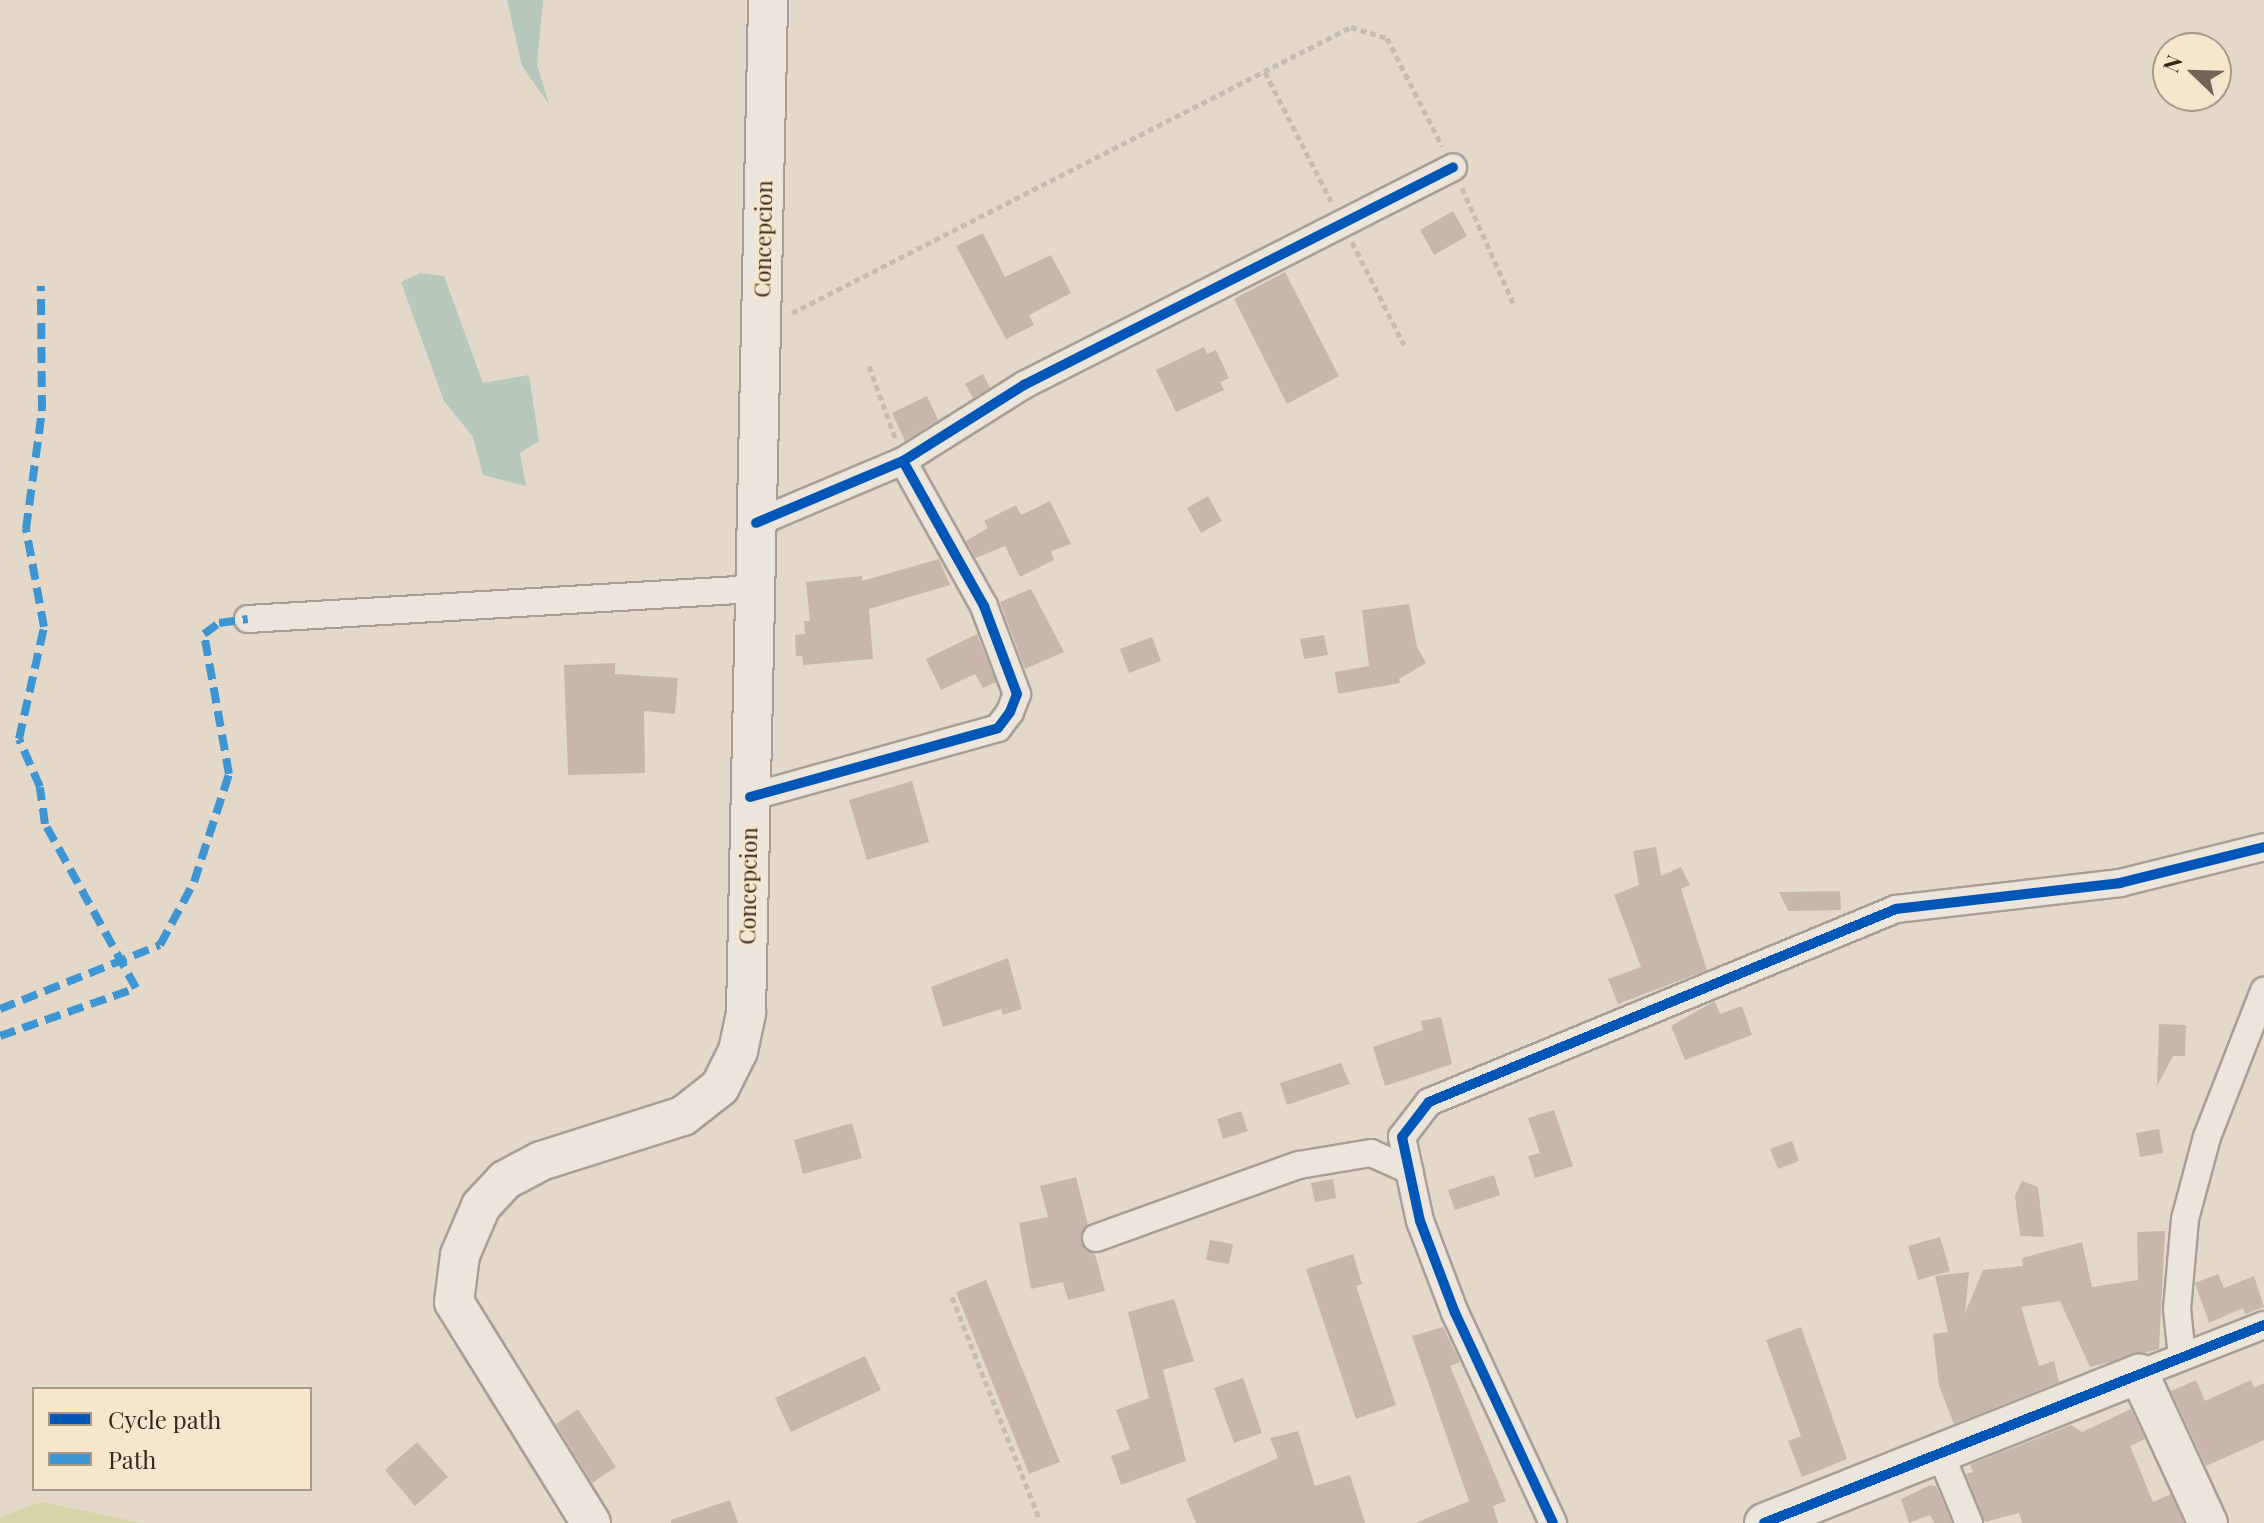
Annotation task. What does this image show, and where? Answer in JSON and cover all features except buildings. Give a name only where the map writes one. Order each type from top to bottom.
[{"type":"main road","name":"Concepcion","points":[[591,1523],[454,1302],[460,1255],[481,1206],[505,1180],[541,1161],[683,1116],[720,1087],[738,1051],[746,1012],[768,0]]},
{"type":"main road","points":[[1764,1523],[2139,1374],[2208,1523]]},
{"type":"street","points":[[756,523],[903,461],[1024,385],[1453,167]]},
{"type":"street","points":[[750,797],[998,728],[1010,712],[1017,694],[984,606],[903,461]]},
{"type":"street","points":[[248,619],[755,589]]},
{"type":"street","points":[[1553,1523],[1455,1313],[1420,1221],[1402,1137],[1429,1102],[1896,909],[2120,883],[2264,847]]},
{"type":"street","points":[[2182,1356],[2177,1309],[2185,1219],[2207,1137],[2264,991]]},
{"type":"street","points":[[1096,1238],[1299,1165],[1371,1153],[1409,1170]]},
{"type":"street","points":[[2139,1374],[2264,1325]]},
{"type":"street","points":[[1940,1453],[1969,1523]]},
{"type":"path","points":[[761,329],[1351,27],[1387,38],[1453,167],[1515,307]]},
{"type":"path","points":[[869,366],[903,461]]},
{"type":"path","points":[[952,1297],[1040,1520]]},
{"type":"shaded area","points":[[507,0],[543,0],[537,65],[549,104],[522,66]]},
{"type":"shaded area","points":[[420,273],[444,276],[483,383],[529,375],[539,441],[520,453],[526,486],[483,475],[473,437],[444,401],[401,282]]},
{"type":"shaded area","points":[[42,1502],[142,1523],[0,1523],[0,1517]]},
{"type":"marked path","points":[[0,1036],[136,988],[45,824],[40,787],[19,739],[44,627],[26,529],[42,411],[41,286]]},
{"type":"marked path","points":[[0,1009],[160,945],[194,882],[229,774],[204,634],[219,623],[248,619]]},
{"type":"cycle path","points":[[756,523],[903,461],[1024,385],[1453,167]]},
{"type":"cycle path","points":[[750,797],[998,728],[1010,712],[1017,694],[984,606],[903,461]]},
{"type":"cycle path","points":[[1553,1523],[1455,1313],[1420,1221],[1402,1137],[1429,1102],[1896,909],[2120,883],[2264,847]]},
{"type":"cycle path","points":[[1764,1523],[2264,1325]]}]
